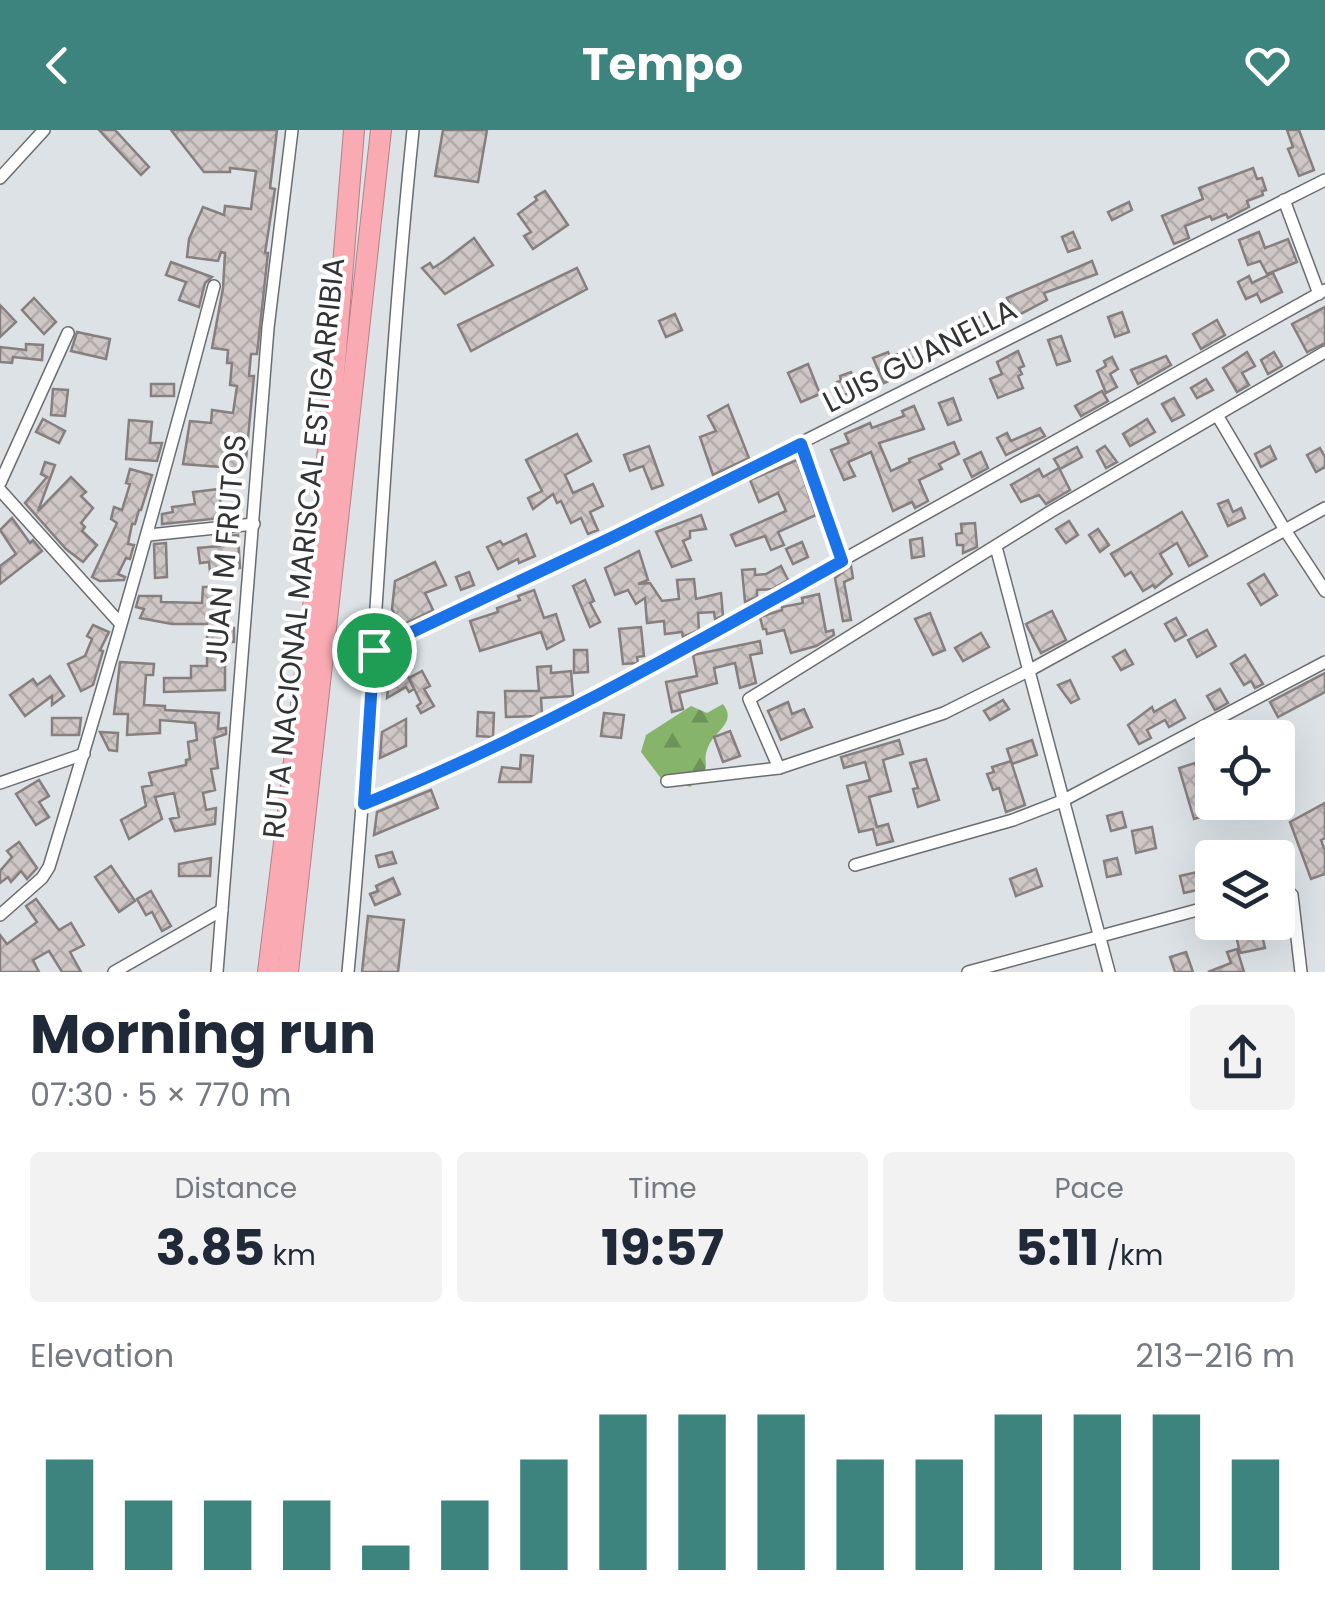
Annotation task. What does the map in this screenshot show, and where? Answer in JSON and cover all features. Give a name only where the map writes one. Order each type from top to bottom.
[{"type":"highway","name":"RUTA NACIONAL MARISCAL ESTIGARRIBIA","points":[[268,972],[318,559],[354,130]]},
{"type":"highway","name":"RUTA NACIONAL MARISCAL ESTIGARRIBIA","points":[[288,972],[381,130]]},
{"type":"street","points":[[0,178],[44,130]]},
{"type":"street","name":"JUAN M FRUTOS","points":[[218,972],[268,328],[292,130]]},
{"type":"street","points":[[348,972],[364,804],[413,130]]},
{"type":"street","name":"LUIS GUANELLA","points":[[374,650],[613,537],[1325,180]]},
{"type":"street","points":[[364,804],[530,731],[1322,292],[1284,200]]},
{"type":"street","points":[[0,916],[46,873],[149,535],[214,286]]},
{"type":"street","points":[[68,332],[0,486],[120,622]]},
{"type":"street","points":[[780,768],[749,699],[1325,352]]},
{"type":"street","points":[[1218,415],[1325,591]]},
{"type":"street","points":[[801,444],[842,561]]},
{"type":"street","points":[[666,781],[780,768],[944,713],[1325,508]]},
{"type":"street","points":[[149,535],[254,524]]},
{"type":"street","points":[[996,547],[1109,972]]},
{"type":"street","points":[[855,865],[1013,820],[1062,801],[1325,662]]},
{"type":"street","points":[[0,783],[84,754]]},
{"type":"street","points":[[114,972],[222,910]]},
{"type":"street","points":[[968,972],[1195,911]]},
{"type":"street","points":[[1295,918],[1302,972]]},
{"type":"green space","points":[[723,704],[727,721],[709,745],[703,773],[690,787],[663,781],[641,752],[646,735],[691,706],[707,713]]},
{"type":"building","points":[[99,130],[115,130],[149,167],[141,175]]},
{"type":"building","points":[[171,130],[277,130],[270,188],[275,189],[265,253],[257,354],[251,354],[249,376],[254,376],[245,469],[183,464],[190,421],[211,423],[212,410],[233,413],[237,386],[230,385],[232,363],[227,363],[228,350],[212,348],[225,253],[221,252],[218,261],[187,257],[189,239],[203,207],[224,215],[225,206],[251,209],[256,171],[230,168],[230,172],[204,172]]},
{"type":"building","points":[[443,130],[487,130],[478,182],[435,176]]},
{"type":"building","points":[[1287,130],[1299,130],[1314,170],[1299,176],[1288,149],[1293,147]]},
{"type":"building","points":[[1253,168],[1257,179],[1262,178],[1266,190],[1263,195],[1247,201],[1249,207],[1228,218],[1226,214],[1212,220],[1210,216],[1185,226],[1189,238],[1174,244],[1162,216],[1203,199],[1199,188]]},
{"type":"building","points":[[545,191],[568,225],[533,249],[524,236],[531,232],[518,214]]},
{"type":"building","points":[[1129,202],[1132,210],[1112,220],[1108,212]]},
{"type":"building","points":[[1073,232],[1080,248],[1068,252],[1062,237]]},
{"type":"building","points":[[1259,232],[1265,248],[1288,239],[1297,262],[1267,274],[1260,261],[1248,265],[1239,240]]},
{"type":"building","points":[[474,238],[493,265],[445,294],[422,268],[430,263],[433,268]]},
{"type":"building","points":[[1092,261],[1097,274],[1044,293],[1047,300],[1015,317],[1007,298]]},
{"type":"building","points":[[171,262],[212,277],[205,283],[199,307],[179,300],[186,282],[166,275]]},
{"type":"building","points":[[577,268],[587,289],[471,351],[458,325]]},
{"type":"building","points":[[1273,273],[1282,292],[1261,302],[1257,294],[1246,299],[1238,282],[1249,276],[1252,283]]},
{"type":"building","points":[[34,298],[56,322],[44,334],[22,310]]},
{"type":"building","points":[[0,305],[16,322],[0,337]]},
{"type":"building","points":[[1325,307],[1325,343],[1307,352],[1292,324]]},
{"type":"building","points":[[1122,312],[1129,332],[1115,337],[1108,317]]},
{"type":"building","points":[[675,314],[682,330],[666,337],[659,321]]},
{"type":"building","points":[[982,316],[989,334],[976,340],[969,321]]},
{"type":"building","points":[[1217,320],[1225,335],[1201,349],[1193,334]]},
{"type":"building","points":[[77,332],[110,339],[106,359],[71,351]]},
{"type":"building","points":[[1061,336],[1070,361],[1057,365],[1048,340]]},
{"type":"building","points":[[26,344],[43,345],[42,360],[13,357],[12,363],[0,362],[0,347],[26,350]]},
{"type":"building","points":[[917,347],[923,363],[884,383],[873,358],[888,352],[890,357]]},
{"type":"building","points":[[1018,351],[1024,366],[1019,368],[1022,374],[1018,376],[1023,388],[998,398],[990,379],[1002,374],[997,362]]},
{"type":"building","points":[[1247,352],[1255,366],[1242,373],[1249,385],[1237,392],[1223,368]]},
{"type":"building","points":[[1274,352],[1282,366],[1268,374],[1261,360]]},
{"type":"building","points":[[1166,356],[1171,365],[1138,384],[1131,370]]},
{"type":"building","points":[[1112,357],[1118,369],[1110,374],[1117,387],[1106,393],[1097,371]]},
{"type":"building","points":[[808,364],[820,394],[801,402],[788,373]]},
{"type":"building","points":[[851,372],[858,390],[841,396],[837,382],[841,381],[840,376]]},
{"type":"building","points":[[1206,379],[1213,390],[1197,398],[1191,388]]},
{"type":"building","points":[[151,384],[174,384],[174,396],[151,396]]},
{"type":"building","points":[[53,389],[68,390],[65,416],[51,415]]},
{"type":"building","points":[[1102,391],[1108,401],[1081,416],[1075,406]]},
{"type":"building","points":[[953,398],[961,420],[948,425],[939,403]]},
{"type":"building","points":[[1174,398],[1184,415],[1172,421],[1162,404]]},
{"type":"building","points":[[728,405],[749,458],[713,475],[700,437],[716,431],[708,416]]},
{"type":"building","points":[[914,406],[924,429],[879,443],[891,471],[910,462],[909,459],[954,442],[959,454],[939,464],[942,469],[919,480],[928,501],[915,508],[912,502],[893,511],[871,452],[848,462],[855,476],[844,480],[831,450],[849,443],[845,434],[870,423],[872,428],[904,416],[902,411]]},
{"type":"building","points":[[43,419],[65,431],[59,443],[36,432]]},
{"type":"building","points":[[1147,419],[1155,432],[1130,446],[1123,434]]},
{"type":"building","points":[[129,420],[152,422],[150,443],[162,443],[157,461],[126,459]]},
{"type":"building","points":[[1040,428],[1045,436],[1006,455],[997,438],[1007,433],[1011,441]]},
{"type":"building","points":[[577,434],[591,461],[565,475],[573,493],[593,484],[603,506],[590,512],[598,530],[588,534],[581,518],[571,523],[561,501],[557,503],[553,494],[533,509],[528,498],[542,491],[526,460]]},
{"type":"building","points":[[649,446],[663,485],[652,489],[643,466],[630,471],[624,455]]},
{"type":"building","points":[[1105,446],[1117,462],[1106,468],[1097,451]]},
{"type":"building","points":[[1270,446],[1276,459],[1261,467],[1255,454]]},
{"type":"building","points":[[1077,447],[1082,457],[1060,469],[1054,459]]},
{"type":"building","points":[[1320,448],[1325,467],[1316,472],[1307,455]]},
{"type":"building","points":[[981,452],[988,468],[972,477],[964,460]]},
{"type":"building","points":[[797,460],[816,515],[778,532],[784,545],[771,550],[765,536],[736,546],[731,535],[786,511],[778,493],[759,502],[750,480]]},
{"type":"building","points":[[45,462],[55,465],[38,511],[71,477],[86,492],[81,496],[93,508],[81,523],[85,527],[82,531],[97,545],[83,562],[66,549],[25,503],[47,477],[41,474]]},
{"type":"building","points":[[1059,468],[1070,490],[1046,504],[1039,495],[1021,502],[1011,485],[1039,469],[1043,477]]},
{"type":"building","points":[[130,469],[152,475],[141,510],[132,524],[128,544],[134,545],[130,559],[126,558],[118,574],[124,580],[100,581],[92,577],[117,523],[111,519],[114,507],[122,510]]},
{"type":"building","points":[[219,489],[222,518],[162,524],[162,514],[173,512],[172,507],[195,504],[193,492]]},
{"type":"building","points":[[1228,500],[1233,512],[1241,508],[1245,518],[1228,526],[1218,504]]},
{"type":"building","points":[[1182,512],[1207,556],[1189,566],[1177,543],[1160,554],[1172,574],[1155,588],[1153,585],[1143,591],[1131,572],[1125,576],[1111,554]]},
{"type":"building","points":[[701,515],[706,529],[690,531],[690,538],[683,541],[691,560],[672,567],[656,532]]},
{"type":"building","points":[[12,518],[30,543],[33,540],[42,551],[0,584],[0,566],[16,554],[0,530]]},
{"type":"building","points":[[1069,521],[1078,535],[1066,543],[1056,529]]},
{"type":"building","points":[[975,523],[977,547],[963,553],[956,534],[962,533],[961,524]]},
{"type":"building","points":[[1098,529],[1109,545],[1100,552],[1089,535]]},
{"type":"building","points":[[526,534],[535,556],[498,569],[487,547],[500,541],[503,545]]},
{"type":"building","points":[[238,535],[240,568],[210,572],[209,562],[200,563],[198,548],[220,546],[219,537]]},
{"type":"building","points":[[922,538],[924,556],[912,558],[910,540]]},
{"type":"building","points":[[802,542],[808,557],[793,564],[786,549]]},
{"type":"building","points":[[166,543],[167,577],[155,578],[154,544]]},
{"type":"building","points":[[639,551],[648,580],[638,584],[650,583],[662,601],[679,599],[677,580],[694,579],[696,599],[721,593],[723,616],[715,619],[714,612],[698,613],[699,630],[683,637],[682,632],[665,634],[664,621],[647,623],[645,598],[636,604],[628,590],[615,595],[605,568]]},
{"type":"building","points":[[435,562],[446,585],[425,593],[433,610],[400,626],[392,609],[395,581]]},
{"type":"building","points":[[781,566],[788,580],[772,589],[757,590],[757,597],[745,602],[742,570],[755,569],[755,575],[766,574]]},
{"type":"building","points":[[851,566],[853,578],[844,582],[851,620],[843,621],[835,578]]},
{"type":"building","points":[[469,572],[474,585],[461,590],[456,577]]},
{"type":"building","points":[[1264,574],[1277,595],[1261,605],[1248,584]]},
{"type":"building","points":[[585,580],[594,601],[590,603],[600,622],[590,627],[573,586]]},
{"type":"building","points":[[203,587],[219,587],[222,628],[234,628],[234,642],[219,642],[225,690],[164,692],[164,678],[191,678],[191,666],[207,666],[207,624],[172,624],[140,618],[144,609],[136,607],[139,596],[161,596],[161,602],[202,603]]},
{"type":"building","points":[[534,590],[544,618],[556,614],[564,640],[547,649],[541,632],[480,651],[470,621],[498,612],[497,608]]},
{"type":"building","points":[[819,594],[826,632],[833,630],[834,635],[816,646],[791,653],[784,630],[767,634],[763,629],[760,617]]},
{"type":"building","points":[[1052,611],[1066,640],[1041,653],[1026,624]]},
{"type":"building","points":[[930,613],[945,650],[933,655],[915,619]]},
{"type":"building","points":[[1176,618],[1186,635],[1175,641],[1165,624]]},
{"type":"building","points":[[93,625],[109,632],[100,650],[103,651],[93,685],[81,691],[68,664],[85,656],[92,639],[87,636]]},
{"type":"building","points":[[641,627],[644,656],[637,657],[638,663],[623,664],[619,629]]},
{"type":"building","points":[[1207,630],[1216,646],[1197,657],[1188,640]]},
{"type":"building","points":[[981,633],[989,647],[963,661],[955,648]]},
{"type":"building","points":[[760,641],[762,653],[750,655],[756,683],[740,688],[735,663],[714,668],[717,683],[679,693],[683,709],[672,712],[666,682],[697,676],[693,655]]},
{"type":"building","points":[[574,650],[587,650],[588,672],[574,673]]},
{"type":"building","points":[[1125,650],[1133,664],[1121,670],[1113,657]]},
{"type":"building","points":[[1245,655],[1263,684],[1255,688],[1251,681],[1244,685],[1231,664]]},
{"type":"building","points":[[120,662],[154,664],[153,675],[146,675],[144,705],[219,713],[218,729],[226,728],[226,734],[214,738],[218,768],[211,769],[215,790],[203,793],[206,810],[216,808],[215,824],[175,831],[170,819],[179,817],[174,793],[155,797],[162,819],[129,839],[121,820],[146,806],[142,787],[152,785],[149,773],[186,765],[190,759],[188,742],[197,740],[195,723],[160,720],[160,733],[127,735],[128,714],[114,714]]},
{"type":"building","points":[[402,664],[414,689],[409,692],[406,687],[387,698],[390,670]]},
{"type":"building","points":[[551,666],[551,673],[571,671],[573,696],[541,698],[542,714],[538,716],[506,717],[505,691],[539,691],[537,667]]},
{"type":"building","points":[[422,671],[430,686],[424,689],[434,706],[421,713],[417,706],[421,703],[409,678]]},
{"type":"building","points":[[1325,673],[1325,692],[1278,717],[1270,702]]},
{"type":"building","points":[[50,676],[64,696],[52,705],[52,696],[25,716],[10,695],[33,679],[37,685]]},
{"type":"building","points":[[1070,680],[1079,699],[1071,703],[1058,685]]},
{"type":"building","points":[[1220,689],[1228,703],[1215,710],[1207,696]]},
{"type":"building","points":[[1003,700],[1009,709],[990,720],[984,711]]},
{"type":"building","points":[[1175,700],[1185,718],[1169,727],[1165,720],[1147,730],[1151,738],[1139,744],[1128,725],[1152,707],[1154,712]]},
{"type":"building","points":[[788,702],[792,714],[804,709],[812,727],[781,740],[768,711]]},
{"type":"building","points":[[478,712],[494,713],[493,737],[477,736]]},
{"type":"building","points":[[604,713],[624,715],[621,738],[601,736]]},
{"type":"building","points":[[52,718],[81,718],[79,735],[52,735]]},
{"type":"building","points":[[406,719],[406,746],[380,758],[382,732]]},
{"type":"building","points":[[730,731],[740,756],[723,762],[714,737]]},
{"type":"building","points":[[100,732],[118,733],[117,751],[109,750]]},
{"type":"building","points":[[899,740],[903,754],[883,760],[891,791],[869,797],[877,827],[888,824],[893,841],[877,845],[873,829],[859,832],[847,786],[870,780],[865,762],[844,768],[841,757]]},
{"type":"building","points":[[1032,740],[1037,755],[1012,764],[1007,749]]},
{"type":"building","points":[[521,755],[533,756],[531,782],[499,782],[502,767],[520,769]]},
{"type":"building","points":[[926,759],[939,800],[918,807],[913,789],[918,788],[910,763]]},
{"type":"building","points":[[1011,761],[1025,805],[1006,812],[999,788],[993,790],[987,774],[994,772],[992,767]]},
{"type":"building","points":[[1195,763],[1194,819],[1179,768]]},
{"type":"building","points":[[39,780],[49,796],[39,802],[49,817],[36,825],[16,794]]},
{"type":"building","points":[[431,790],[438,808],[374,835],[377,812]]},
{"type":"building","points":[[1325,803],[1325,838],[1321,840],[1325,874],[1311,879],[1290,822]]},
{"type":"building","points":[[1122,812],[1126,827],[1111,831],[1107,816]]},
{"type":"building","points":[[1152,827],[1156,848],[1136,853],[1132,831]]},
{"type":"building","points":[[19,842],[37,868],[27,879],[21,871],[11,882],[8,877],[0,883],[0,871],[12,857],[7,851]]},
{"type":"building","points":[[392,852],[396,863],[379,867],[376,856]]},
{"type":"building","points":[[211,858],[210,876],[179,876],[179,864]]},
{"type":"building","points":[[1117,858],[1121,874],[1107,877],[1104,861]]},
{"type":"building","points":[[111,866],[135,901],[119,912],[95,877]]},
{"type":"building","points":[[1036,869],[1042,886],[1016,896],[1010,879]]},
{"type":"building","points":[[1195,873],[1195,890],[1184,893],[1180,876]]},
{"type":"building","points":[[393,878],[400,894],[375,905],[370,894],[378,891],[376,886]]},
{"type":"building","points":[[151,891],[171,926],[162,931],[152,912],[146,915],[137,899]]},
{"type":"building","points":[[36,899],[59,930],[71,923],[84,945],[70,952],[81,972],[62,972],[49,951],[33,960],[39,972],[0,972],[0,935],[7,944],[37,922],[26,906]]},
{"type":"building","points":[[368,916],[404,920],[398,972],[362,972]]},
{"type":"building","points":[[1237,940],[1263,940],[1265,948],[1240,953]]},
{"type":"building","points":[[1237,949],[1244,972],[1208,972],[1231,963],[1227,952]]},
{"type":"building","points":[[1186,952],[1193,972],[1175,972],[1170,957]]},
{"type":"route","points":[[801,444],[842,561],[530,731],[364,804],[374,650],[801,444]]}]
